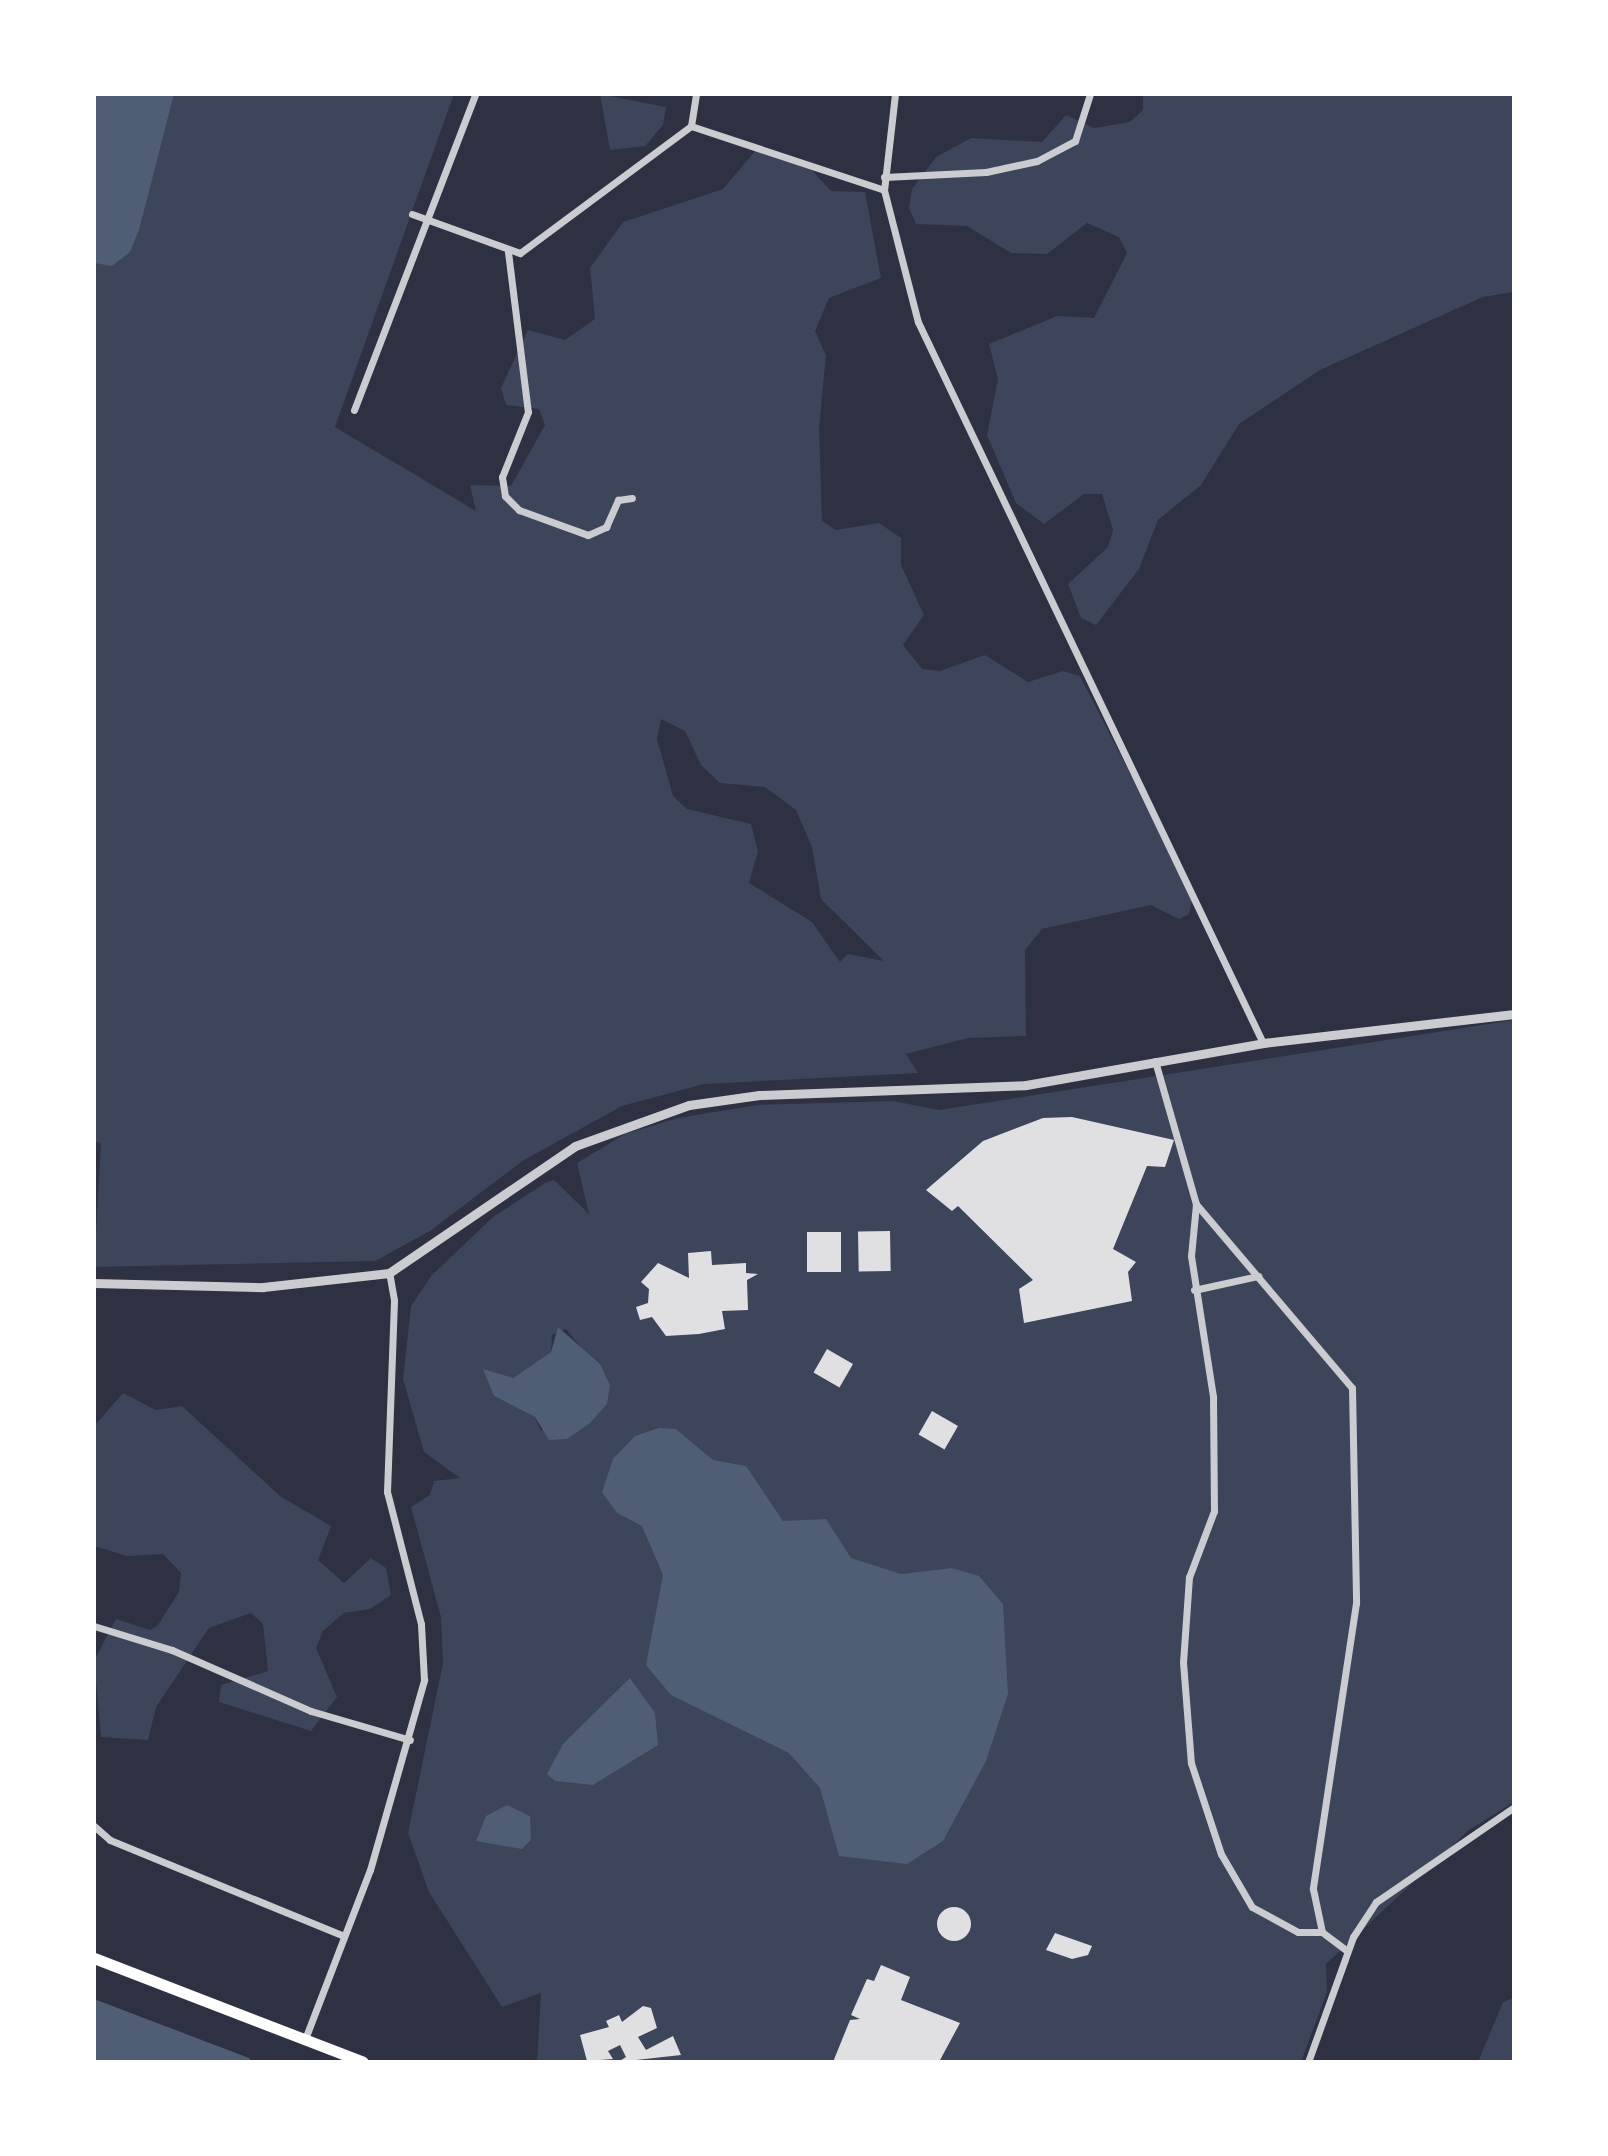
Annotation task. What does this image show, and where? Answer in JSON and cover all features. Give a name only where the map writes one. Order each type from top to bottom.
[{"type":"main road","points":[[94,1958],[363,2062]]},
{"type":"street","points":[[354,410],[475,94]]},
{"type":"street","points":[[691,126],[696,94]]},
{"type":"street","points":[[895,94],[884,190],[918,322],[1263,1043]]},
{"type":"street","points":[[884,177],[1021,165],[1070,147],[1079,134],[1090,94]]},
{"type":"street","points":[[412,214],[508,252],[535,247],[676,131],[691,126],[884,190]]},
{"type":"street","points":[[508,252],[528,412],[502,477],[505,496],[519,510],[588,535],[606,527],[618,500],[632,498]]},
{"type":"street","points":[[94,1283],[263,1287],[389,1273],[575,1146],[661,1112],[759,1095],[1026,1085],[1263,1043],[1514,1014]]},
{"type":"street","points":[[1155,1061],[1196,1204],[1194,1290],[1213,1397],[1214,1497],[1189,1577],[1183,1662],[1191,1763],[1221,1854],[1252,1907],[1298,1932],[1322,1932],[1347,1951]]},
{"type":"street","points":[[1196,1204],[1352,1388],[1356,1603],[1313,1889],[1322,1932]]},
{"type":"street","points":[[305,2039],[344,1936],[410,1740],[425,1662],[387,1492],[394,1300],[389,1273]]},
{"type":"street","points":[[1194,1290],[1258,1276]]},
{"type":"street","points":[[94,1626],[172,1650],[311,1711],[410,1740]]},
{"type":"street","points":[[1308,2062],[1347,1951],[1396,1883],[1514,1807]]},
{"type":"street","points":[[94,1826],[110,1840],[344,1936]]},
{"type":"shaded area","points":[[94,94],[454,94],[335,427],[476,511],[470,485],[511,486],[545,425],[539,409],[506,405],[501,388],[528,330],[565,340],[595,319],[590,268],[623,222],[723,189],[756,150],[806,164],[831,191],[865,192],[881,278],[829,298],[815,331],[826,355],[819,428],[822,521],[836,530],[879,523],[901,538],[901,565],[924,615],[903,645],[922,669],[940,671],[985,655],[1028,682],[1063,671],[1080,676],[1193,896],[1189,914],[1179,919],[1151,905],[1042,929],[1025,950],[1026,1036],[968,1038],[906,1054],[918,1073],[704,1084],[622,1106],[524,1160],[430,1231],[375,1261],[94,1267],[101,1143],[94,1141]],"holes":[[[661,719],[685,731],[701,765],[720,783],[765,787],[796,810],[812,847],[821,899],[884,961],[848,954],[840,962],[812,922],[749,883],[758,851],[751,824],[687,809],[673,796],[657,739]]]},
{"type":"shaded area","points":[[94,94],[174,94],[139,230],[130,252],[112,266],[94,263]]},
{"type":"shaded area","points":[[600,94],[666,107],[663,125],[645,146],[610,150]]},
{"type":"shaded area","points":[[1143,94],[1514,94],[1514,292],[1483,297],[1320,370],[1239,424],[1201,485],[1158,520],[1139,569],[1096,625],[1081,618],[1068,584],[1108,547],[1113,530],[1102,494],[1084,494],[1044,524],[1016,503],[987,435],[998,379],[989,344],[1057,316],[1094,318],[1127,253],[1119,237],[1087,223],[1047,254],[1011,253],[967,226],[916,224],[909,208],[912,189],[936,157],[971,138],[1042,142],[1066,115],[1094,128],[1130,122],[1143,110]]},
{"type":"shaded area","points":[[1514,1020],[1514,1802],[1469,1830],[1326,1964],[1327,1992],[1301,2062],[537,2062],[541,1993],[502,2007],[429,1892],[408,1833],[443,1663],[441,1617],[411,1507],[430,1495],[434,1481],[460,1478],[424,1452],[403,1379],[411,1306],[431,1276],[493,1217],[545,1183],[554,1180],[589,1214],[577,1163],[625,1134],[678,1118],[757,1105],[893,1101],[939,1110]],"holes":[[[566,1329],[601,1372],[541,1431],[535,1417],[494,1396],[491,1372],[513,1378],[551,1352],[552,1335]]]},
{"type":"shaded area","points":[[558,1327],[600,1364],[610,1385],[607,1404],[590,1423],[567,1439],[549,1440],[535,1417],[494,1396],[483,1369],[513,1378],[551,1352]]},
{"type":"shaded area","points":[[123,1393],[156,1410],[182,1406],[280,1496],[331,1526],[318,1560],[344,1583],[371,1558],[386,1568],[391,1595],[370,1609],[344,1613],[323,1631],[316,1648],[337,1697],[311,1731],[219,1702],[221,1685],[268,1671],[263,1624],[251,1613],[209,1628],[156,1707],[148,1740],[101,1737],[94,1661],[116,1619],[150,1630],[158,1625],[179,1592],[181,1573],[163,1554],[127,1556],[94,1546],[94,1426]]},
{"type":"shaded area","points":[[659,1428],[676,1429],[713,1460],[746,1466],[783,1521],[826,1519],[851,1558],[901,1574],[952,1568],[979,1576],[1003,1604],[1008,1694],[986,1761],[943,1841],[907,1864],[839,1856],[820,1788],[789,1753],[671,1695],[646,1665],[663,1575],[642,1526],[617,1513],[602,1492],[613,1459],[635,1436]]},
{"type":"shaded area","points":[[630,1678],[655,1713],[658,1745],[593,1785],[555,1781],[547,1774],[563,1744]]},
{"type":"shaded area","points":[[507,1805],[530,1816],[531,1840],[522,1849],[476,1841],[486,1816]]},
{"type":"shaded area","points":[[1514,1998],[1514,2062],[1478,2062],[1503,2002]]},
{"type":"shaded area","points":[[94,1999],[249,2058],[252,2062],[94,2062]]},
{"type":"building","points":[[1072,1117],[1174,1140],[1165,1167],[1147,1166],[1113,1249],[1136,1262],[1128,1272],[1132,1301],[1024,1323],[1019,1289],[1033,1280],[958,1206],[952,1211],[926,1190],[983,1141],[1043,1118]]},
{"type":"building","points":[[890,1231],[891,1271],[859,1272],[858,1232]]},
{"type":"building","points":[[807,1232],[841,1232],[841,1272],[807,1272]]},
{"type":"building","points":[[711,1251],[712,1265],[746,1263],[746,1273],[758,1274],[747,1280],[748,1310],[722,1311],[725,1329],[699,1334],[666,1336],[652,1317],[640,1320],[636,1307],[648,1303],[649,1289],[641,1282],[658,1263],[689,1278],[688,1253]]},
{"type":"building","points":[[827,1349],[853,1364],[839,1387],[814,1372]]},
{"type":"building","points":[[932,1411],[958,1426],[944,1449],[918,1434]]},
{"type":"building","points":[[954,1907],[966,1912],[971,1924],[966,1936],[954,1941],[942,1936],[937,1924],[942,1912]]},
{"type":"building","points":[[1055,1933],[1092,1946],[1088,1955],[1072,1959],[1046,1950]]},
{"type":"building","points":[[881,1965],[910,1977],[901,2000],[960,2023],[939,2062],[833,2062],[850,2020],[860,2019],[851,2015],[867,1979],[874,1981]]},
{"type":"building","points":[[643,2006],[651,2008],[657,2028],[638,2037],[646,2050],[673,2036],[681,2055],[618,2062],[626,2057],[620,2045],[608,2051],[613,2059],[587,2061],[580,2035],[609,2027],[606,2021],[619,2015],[622,2022]]}]
